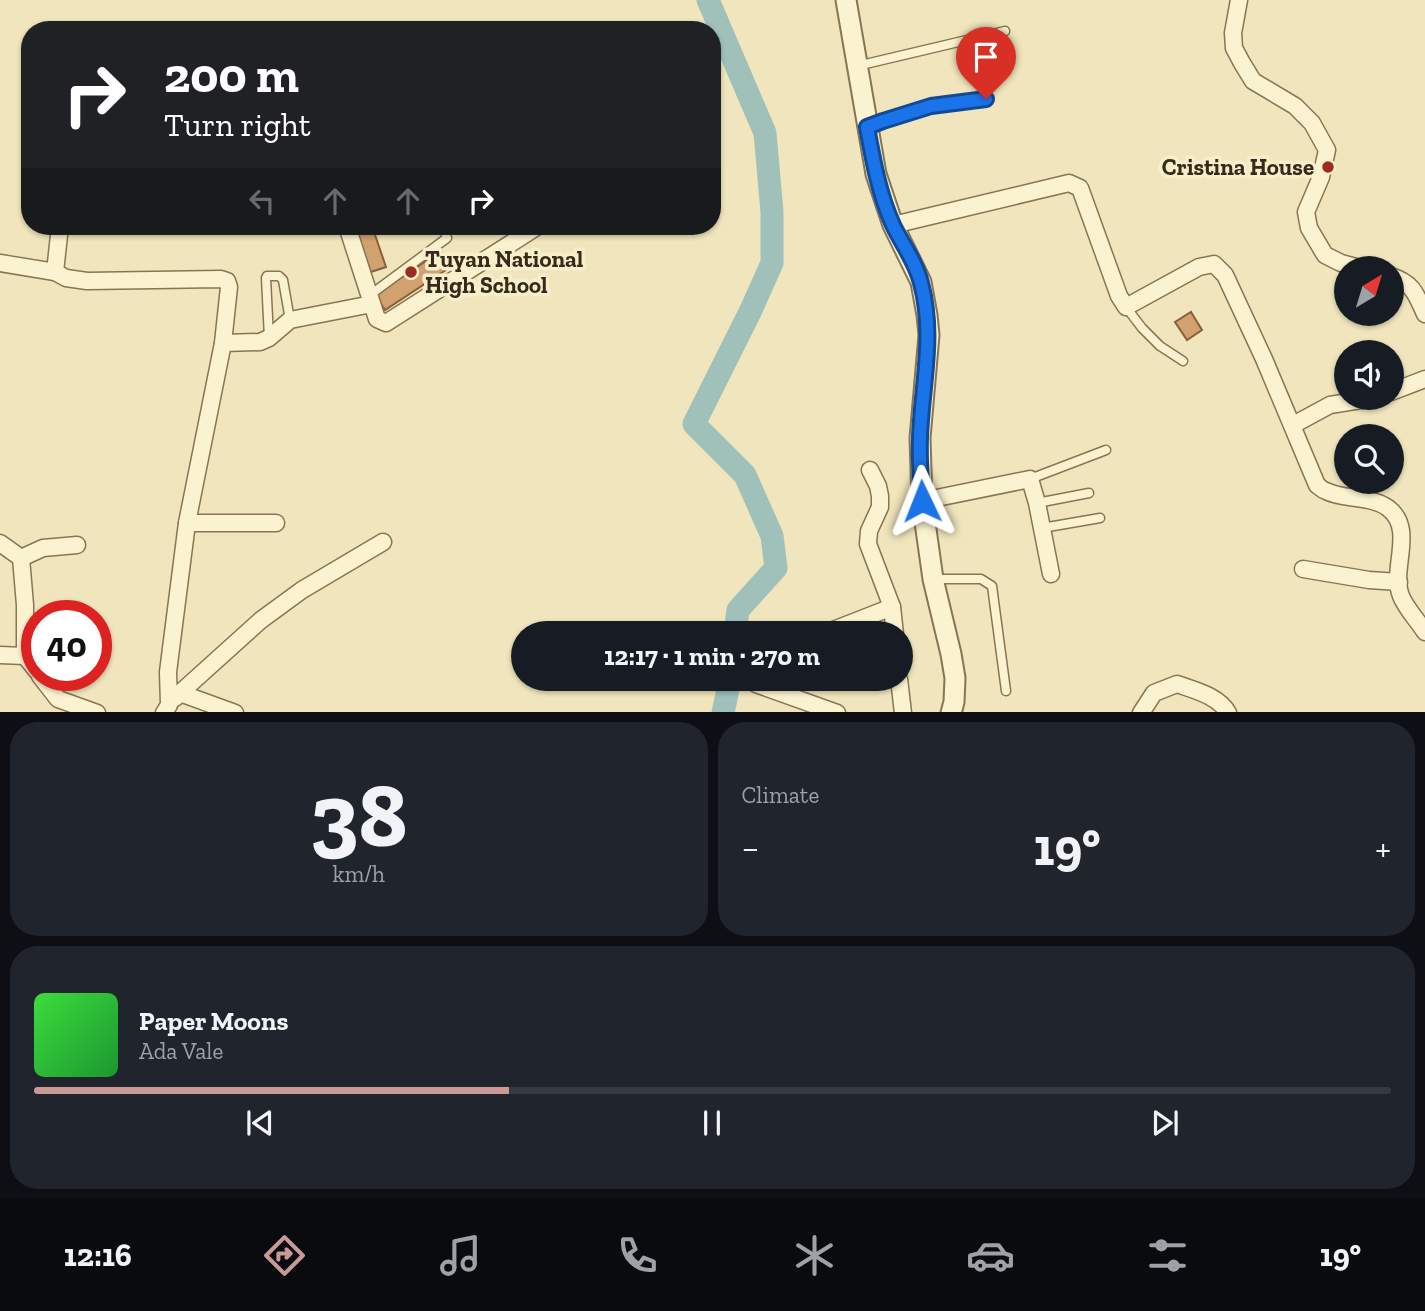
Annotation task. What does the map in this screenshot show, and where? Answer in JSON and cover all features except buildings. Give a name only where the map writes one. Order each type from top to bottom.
[{"type":"street","points":[[846,0],[876,174],[893,225],[921,282],[927,315],[929,335],[920,438],[922,501],[933,579],[955,678],[951,712]]},
{"type":"street","points":[[1239,0],[1233,33],[1234,48],[1242,63],[1253,81],[1295,106],[1312,123],[1327,150],[1321,177],[1307,212],[1309,228],[1325,255],[1334,260]]},
{"type":"street","points":[[893,225],[1069,183],[1080,188],[1119,296],[1126,307],[1199,267],[1214,264],[1225,275],[1317,485],[1326,492],[1379,503],[1396,515],[1400,525],[1401,543],[1400,596],[1425,632]]},
{"type":"street","points":[[55,272],[59,235]]},
{"type":"street","points":[[350,235],[377,319],[386,323],[531,235]]},
{"type":"street","points":[[0,263],[55,272],[66,278],[87,281],[221,279],[227,282],[229,287],[223,343],[187,523],[168,672],[171,704]]},
{"type":"street","points":[[1404,281],[1414,291],[1425,314]]},
{"type":"street","points":[[223,343],[260,342],[290,320],[371,299]]},
{"type":"street","points":[[1404,387],[1425,379]]},
{"type":"street","points":[[1293,425],[1334,404]]},
{"type":"street","points":[[870,470],[878,486],[880,506],[869,531],[868,544],[892,607],[893,621]]},
{"type":"street","points":[[922,501],[1030,480],[1051,574]]},
{"type":"street","points":[[187,523],[276,523]]},
{"type":"street","points":[[171,704],[261,620],[302,590],[383,542]]},
{"type":"street","points":[[0,543],[20,558],[24,600]]},
{"type":"street","points":[[20,558],[43,548],[77,545]]},
{"type":"street","points":[[1303,569],[1368,580],[1399,582]]},
{"type":"street","points":[[856,621],[892,607]]},
{"type":"street","points":[[0,654],[21,656]]},
{"type":"street","points":[[1141,712],[1154,693],[1177,684],[1200,692],[1224,706],[1228,712]]},
{"type":"street","points":[[52,691],[58,699],[97,712]]},
{"type":"street","points":[[776,691],[837,712]]},
{"type":"street","points":[[900,691],[903,712]]},
{"type":"street","points":[[171,704],[235,712]]},
{"type":"lane","points":[[857,66],[1005,31]]},
{"type":"lane","points":[[867,127],[931,106],[986,99]]},
{"type":"lane","points":[[371,299],[447,238],[446,235]]},
{"type":"lane","points":[[269,338],[267,276],[279,276],[283,280],[290,320]]},
{"type":"lane","points":[[1126,307],[1160,346],[1183,361]]},
{"type":"lane","points":[[1030,480],[1106,450]]},
{"type":"lane","points":[[1037,503],[1089,493]]},
{"type":"lane","points":[[1042,528],[1100,518]]},
{"type":"lane","points":[[933,579],[981,579],[992,586],[1006,691]]},
{"type":"waterway","points":[[708,0],[717,21]]},
{"type":"waterway","points":[[721,30],[765,133],[772,212],[772,263],[694,424],[745,475],[772,536],[776,568],[738,610],[737,621]]},
{"type":"waterway","points":[[723,712],[728,691]]},
{"type":"place","name":"Cristina House","points":[[1328,167]]},
{"type":"place","name":"Tuyan National High School","points":[[411,272]]},
{"type":"route","points":[[922,501],[920,438],[929,335],[927,315],[917,271],[884,203],[867,127],[931,106],[986,99]]}]
